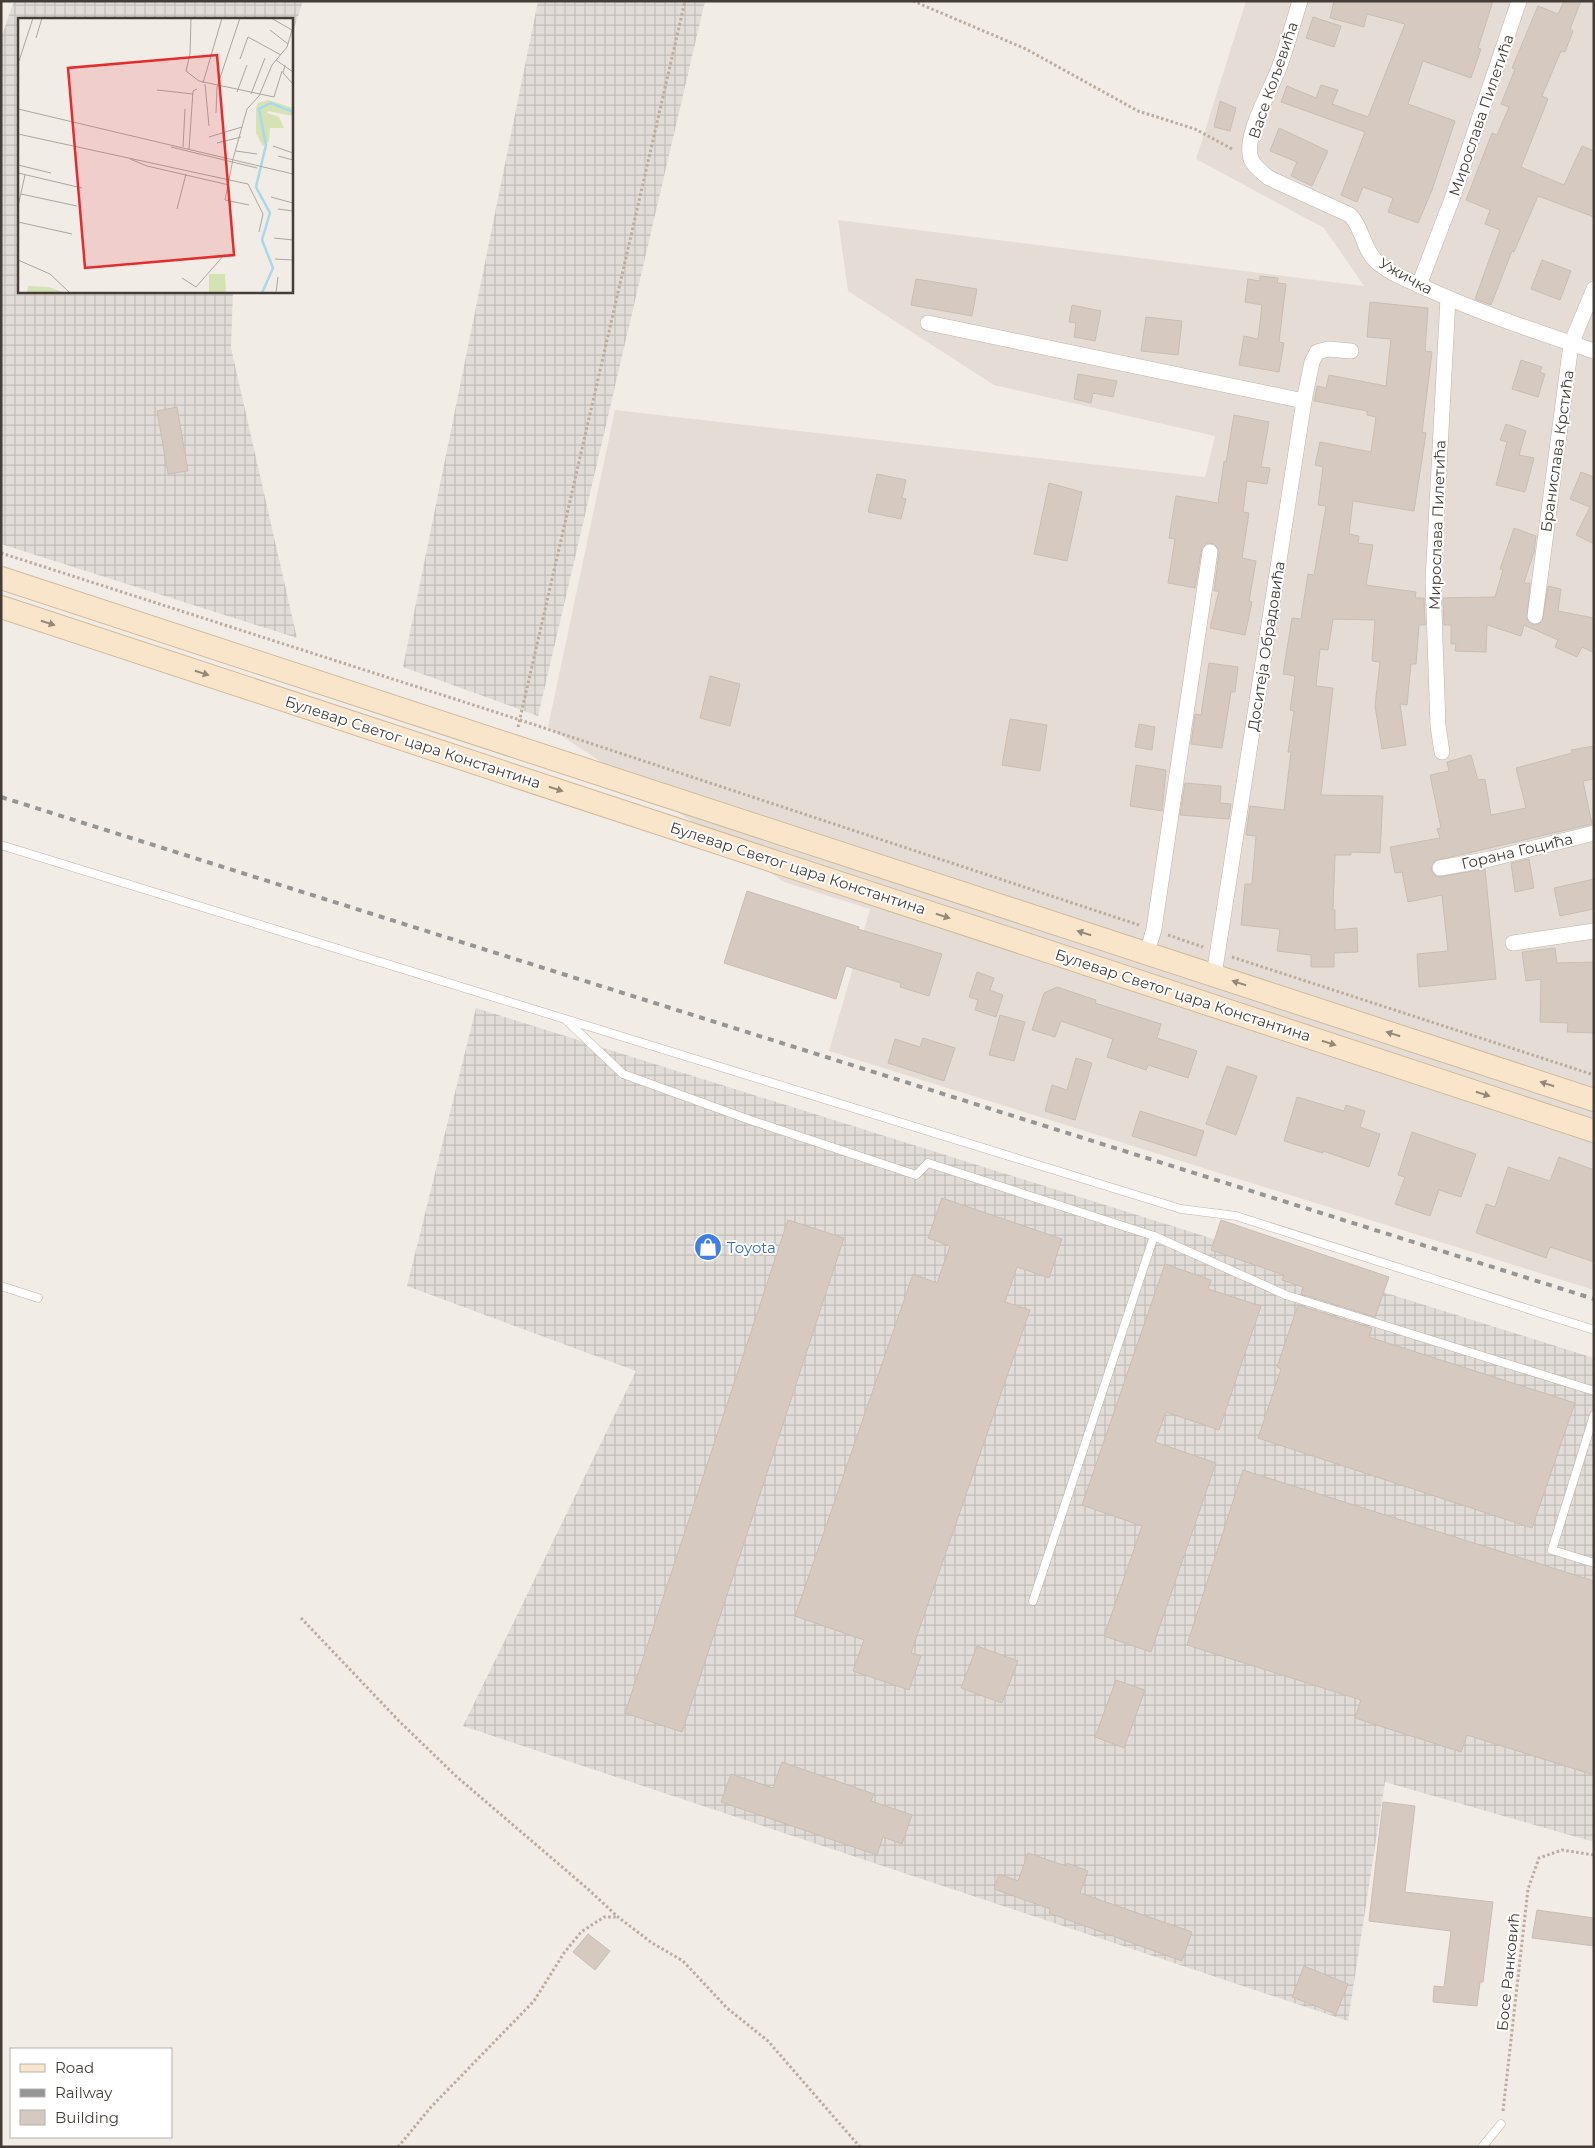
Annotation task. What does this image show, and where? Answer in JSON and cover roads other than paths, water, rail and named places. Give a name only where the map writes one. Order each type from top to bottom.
[{"type":"main road","name":"Булевар Светог цара Константина","points":[[1,578],[1594,1100]]},
{"type":"main road","name":"Булевар Светог цара Константина","points":[[1,608],[1594,1131]]},
{"type":"street","name":"Васе Кољевића","points":[[1251,159],[1250,145],[1253,130],[1279,68],[1300,1]]},
{"type":"street","name":"Мирослава Пилетића","points":[[1419,285],[1452,199],[1519,1]]},
{"type":"street","name":"Ужичка","points":[[1251,159],[1258,169],[1269,178],[1350,215],[1357,224],[1375,260],[1419,285],[1508,323],[1594,352]]},
{"type":"street","name":"Бранислава Крстића","points":[[1535,616],[1571,344],[1594,289]]},
{"type":"street","name":"Мирослава Пилетића","points":[[1442,752],[1438,726],[1433,581],[1448,298]]},
{"type":"street","points":[[928,323],[1304,401]]},
{"type":"street","name":"Доситеја Обрадовића","points":[[1214,975],[1304,401],[1312,362],[1318,352],[1328,349],[1351,351]]},
{"type":"street","points":[[1147,953],[1154,929],[1210,552]]},
{"type":"street","name":"Горана Гоцића","points":[[1440,868],[1490,859],[1594,833]]},
{"type":"street","points":[[1513,943],[1594,931]]},
{"type":"lane","points":[[1,845],[1182,1209],[1236,1216],[1594,1330]]},
{"type":"lane","points":[[565,1019],[622,1074],[632,1078],[750,1120],[916,1175],[928,1163],[1154,1236],[1286,1295],[1594,1391]]},
{"type":"lane","points":[[1033,1601],[1154,1236]]},
{"type":"lane","points":[[1,1286],[38,1298]]},
{"type":"lane","points":[[1594,1415],[1552,1550],[1594,1563]]},
{"type":"lane","points":[[1482,2147],[1501,2124]]},
{"type":"railway","points":[[1,797],[1594,1299]]},
{"type":"place","name":"Toyota","points":[[708,1247]]}]
